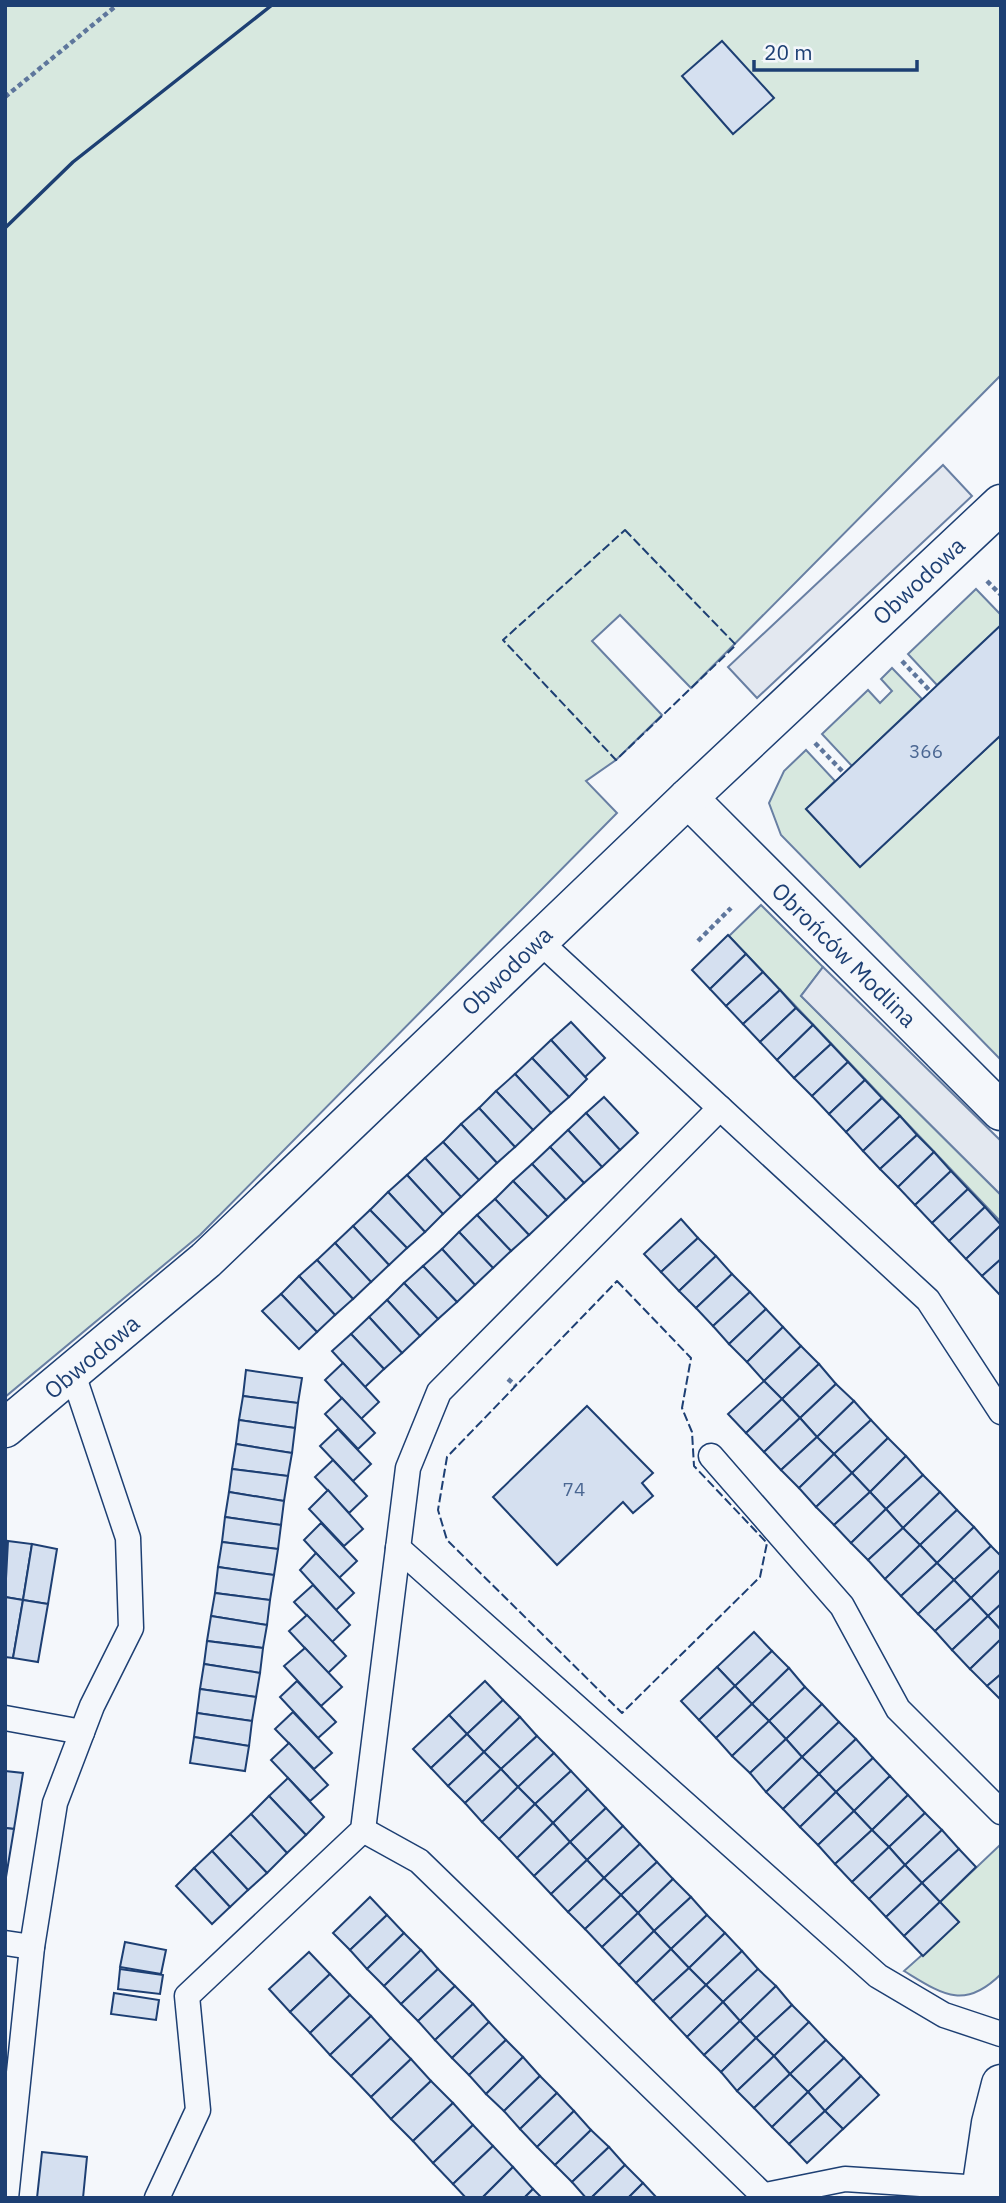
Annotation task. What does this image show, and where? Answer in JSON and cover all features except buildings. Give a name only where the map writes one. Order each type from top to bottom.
[{"type":"street","name":"Obwodowa","points":[[5,1428],[73,1374],[206,1260],[688,798],[1001,503]]},
{"type":"street","name":"Obrońców Modlina","points":[[688,798],[1001,1111]]},
{"type":"street","points":[[981,2193],[990,2123],[1001,2084]]},
{"type":"lane","points":[[538,941],[928,1300],[1001,1412]]},
{"type":"lane","points":[[157,2198],[198,2110],[187,1996],[363,1830],[408,1468],[439,1392],[720,1108]]},
{"type":"lane","points":[[6,2197],[32,1947],[55,1803],[82,1732],[131,1628],[128,1538],[73,1374]]},
{"type":"lane","points":[[711,1456],[842,1606],[898,1709],[1001,1812]]},
{"type":"lane","points":[[398,1548],[878,1976],[944,2015],[1001,2034]]},
{"type":"lane","points":[[5,1718],[82,1732]]},
{"type":"lane","points":[[363,1830],[419,1861],[766,2197],[845,2179],[981,2193]]},
{"type":"lane","points":[[5,1943],[32,1947]]},
{"type":"path","points":[[5,97],[117,5]]},
{"type":"path","points":[[894,653],[930,691]]},
{"type":"path","points":[[807,734],[844,773]]},
{"type":"path","points":[[698,940],[732,907],[736,896]]},
{"type":"shaded area","points":[[5,5],[1001,5],[1001,375],[691,688],[620,615],[592,641],[662,715],[616,760],[586,781],[617,813],[200,1235],[5,1397]]},
{"type":"shaded area","points":[[943,465],[972,496],[757,698],[728,667]]},
{"type":"shaded area","points":[[976,589],[1001,615],[1001,625],[937,685],[908,654]]},
{"type":"shaded area","points":[[892,668],[922,699],[852,766],[822,734],[868,690],[880,703],[892,691],[881,679]]},
{"type":"shaded area","points":[[1001,735],[1001,1060],[781,835],[769,803],[784,771],[806,750],[835,781],[806,809],[860,866]]},
{"type":"shaded area","points":[[761,905],[823,967],[801,996],[1001,1195],[1001,1222],[729,936]]},
{"type":"shaded area","points":[[823,967],[1001,1141],[1001,1195],[801,996]]},
{"type":"shaded area","points":[[1001,1844],[1001,1974],[976,1992],[953,1995],[942,1992],[904,1971],[959,1922],[940,1902]]},
{"type":"fence","points":[[625,530],[736,645],[616,760],[503,640],[625,530]]},
{"type":"fence","points":[[617,1281],[691,1358],[682,1408],[692,1432],[694,1466],[767,1543],[760,1577],[622,1713],[447,1540],[438,1510],[447,1457],[617,1281]]},
{"type":"wall","points":[[5,228],[73,162],[272,5]]}]
